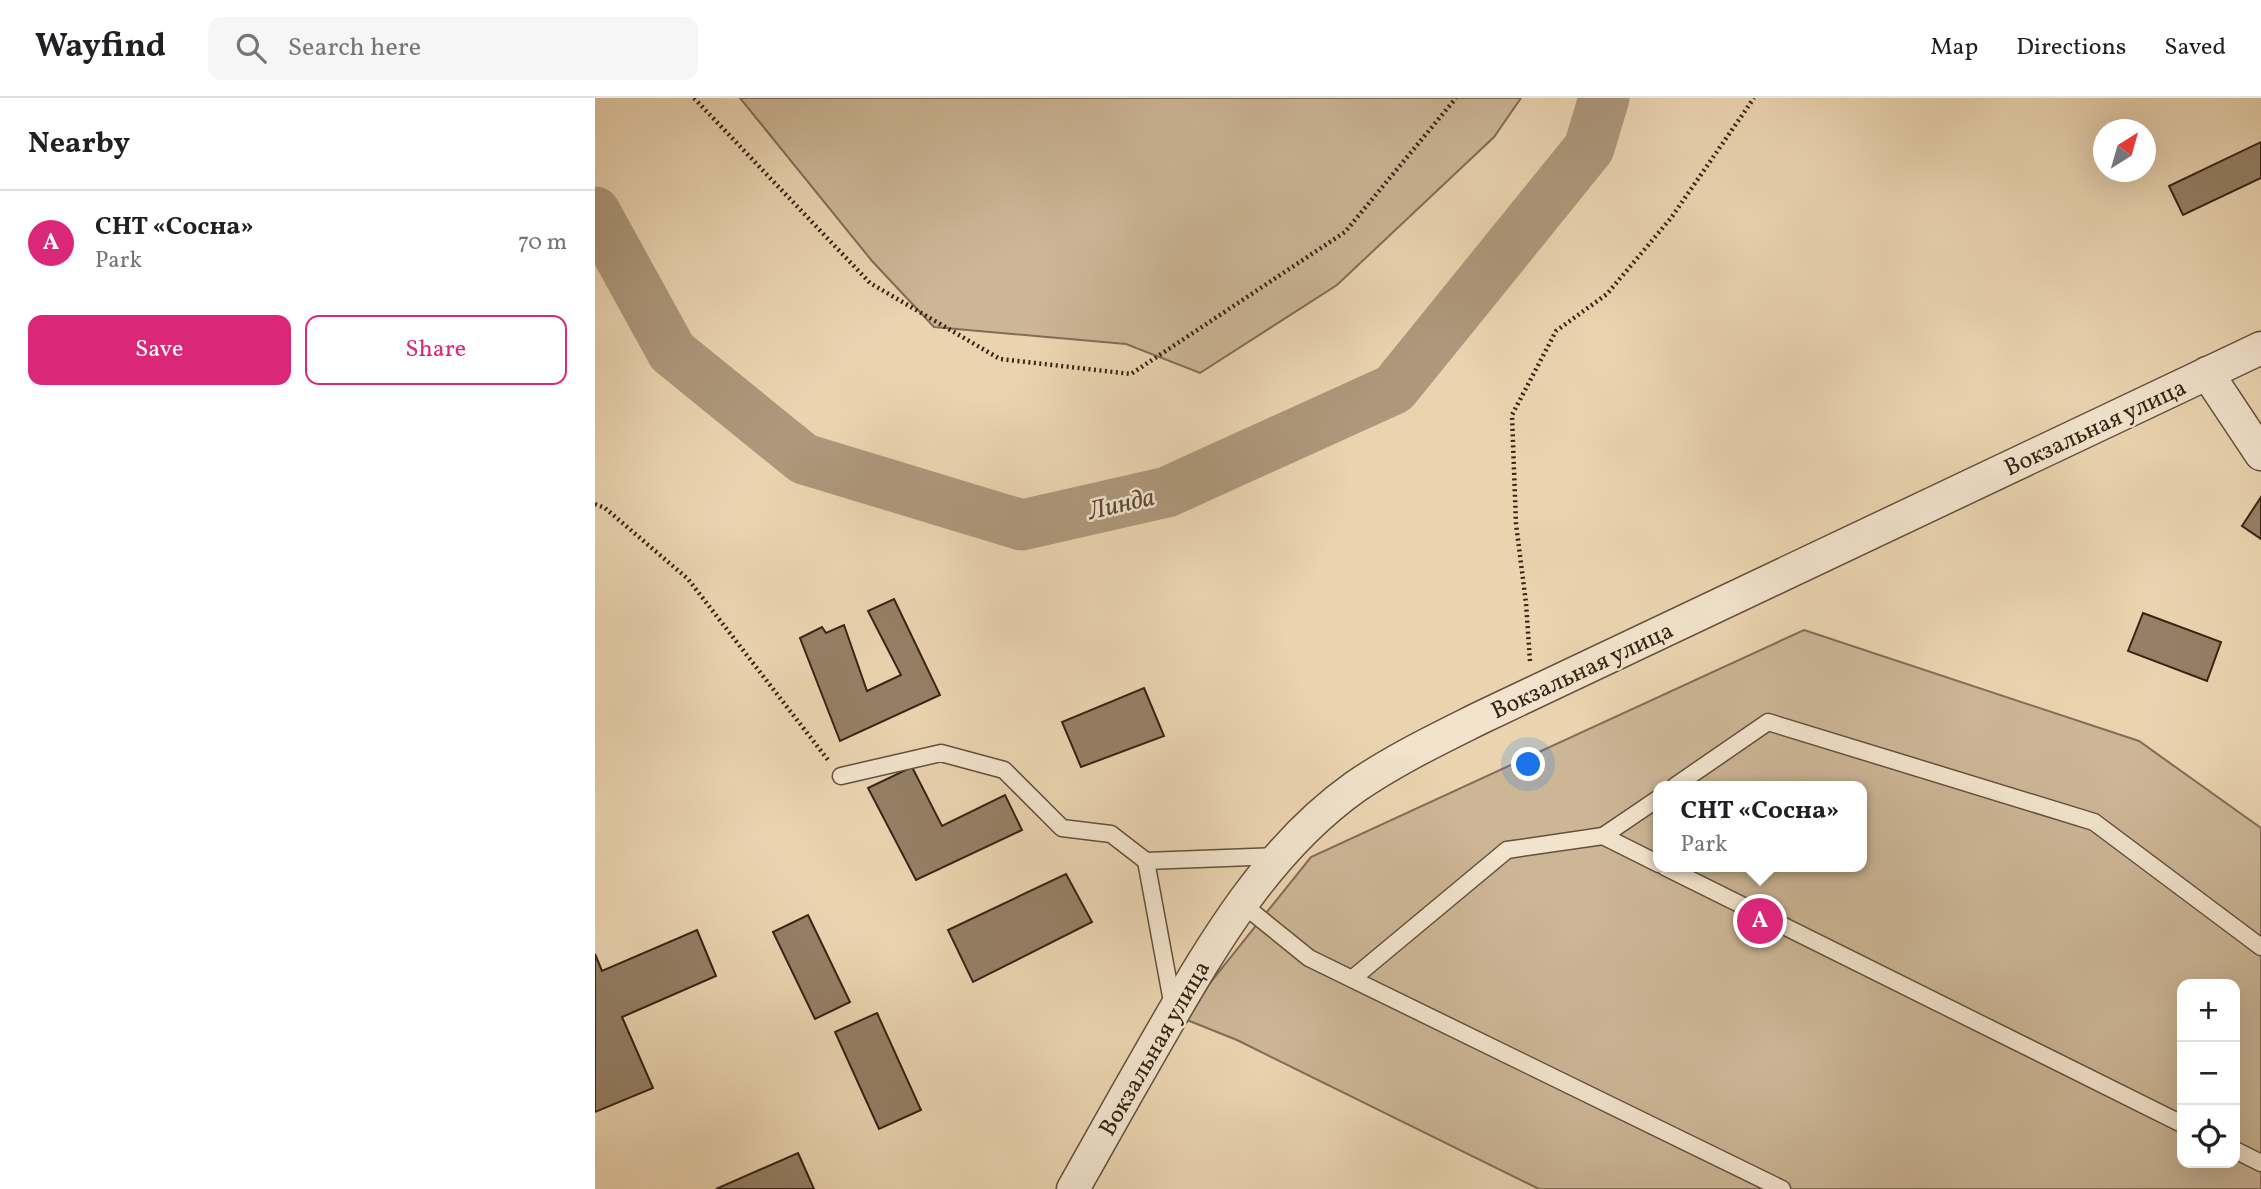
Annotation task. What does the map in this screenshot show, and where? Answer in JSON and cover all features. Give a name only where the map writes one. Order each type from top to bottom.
[{"type":"street","name":"Вокзальная улица","points":[[1073,1189],[1174,1012],[1241,903],[1279,856],[1322,814],[1355,787],[1416,750],[2261,348]]},
{"type":"street","points":[[2207,373],[2261,454]]},
{"type":"lane","points":[[1682,781],[1768,722],[2094,822],[2261,947]]},
{"type":"lane","points":[[841,776],[941,753],[1004,770],[1062,828],[1111,834],[1146,861],[1279,856]]},
{"type":"lane","points":[[1352,979],[1507,850],[1603,836],[1653,801]]},
{"type":"lane","points":[[1603,836],[1653,861]]},
{"type":"lane","points":[[1146,861],[1174,1012]]},
{"type":"lane","points":[[1675,872],[2177,1122]]},
{"type":"lane","points":[[1241,903],[1309,958],[1782,1189]]},
{"type":"lane","points":[[2240,1152],[2261,1163]]},
{"type":"path","points":[[694,98],[870,283],[1000,359],[1131,374],[1345,232],[1455,98]]},
{"type":"path","points":[[1532,694],[1526,603],[1516,524],[1512,415],[1556,331],[1607,294],[1671,218],[1754,98]]},
{"type":"path","points":[[595,504],[605,508],[688,579],[841,776]]},
{"type":"shaded area","points":[[740,98],[1521,98],[1494,137],[1337,285],[1200,373],[1126,344],[934,327],[872,261]]},
{"type":"shaded area","points":[[1804,630],[2139,741],[2261,828],[2261,1189],[1539,1189],[1237,1040],[1182,1018],[1311,857]]},
{"type":"building","points":[[2261,142],[2261,178],[2183,215],[2169,186]]},
{"type":"building","points":[[2261,497],[2261,539],[2242,526]]},
{"type":"building","points":[[894,599],[940,695],[840,741],[800,638],[822,627],[826,633],[844,625],[867,691],[901,675],[868,611]]},
{"type":"building","points":[[2143,613],[2221,642],[2207,681],[2128,651]]},
{"type":"building","points":[[1144,688],[1164,736],[1081,767],[1062,722]]},
{"type":"building","points":[[912,767],[942,826],[1005,795],[1022,830],[916,880],[868,788]]},
{"type":"building","points":[[1066,874],[1092,922],[973,982],[948,930]]},
{"type":"building","points":[[808,915],[850,1002],[815,1019],[773,932]]},
{"type":"building","points":[[697,930],[716,976],[622,1017],[653,1088],[595,1112],[595,954],[602,971]]},
{"type":"building","points":[[877,1013],[921,1110],[879,1129],[835,1032]]},
{"type":"building","points":[[798,1153],[814,1189],[716,1189]]},
{"type":"waterway","name":"Линда","points":[[595,212],[672,352],[804,459],[1022,525],[1167,492],[1394,389],[1589,148],[1604,98]]},
{"type":"place","name":"СНТ «Сосна»","points":[[1760,921]]}]
